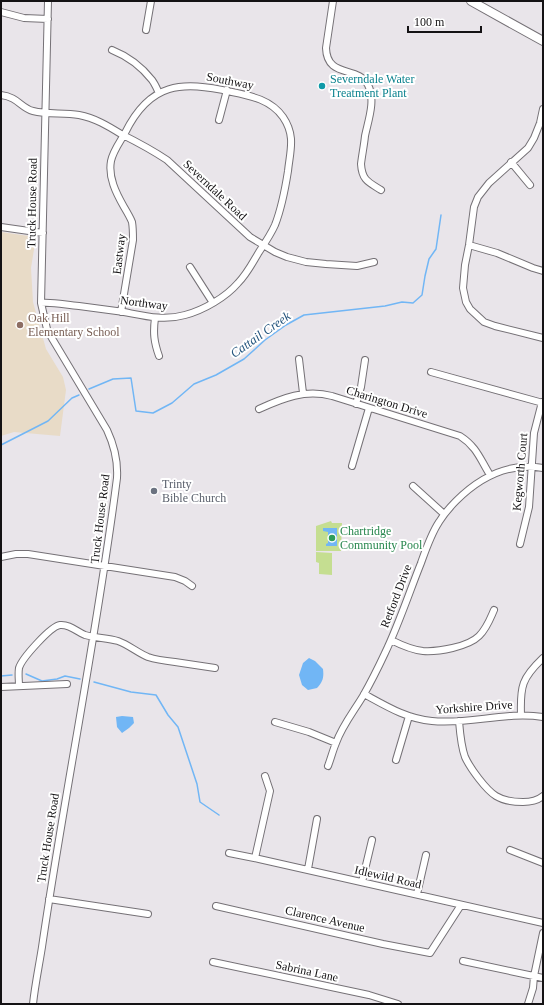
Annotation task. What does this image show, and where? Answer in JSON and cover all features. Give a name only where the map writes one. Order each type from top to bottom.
[{"type":"main road","points":[[471,1],[543,41]]},
{"type":"street","name":"Truck House Road","points":[[33,1004],[72,760],[94,637],[117,478],[117,460],[111,438],[47,329],[41,304],[48,1]]},
{"type":"street","points":[[146,30],[151,1]]},
{"type":"street","points":[[333,1],[326,56],[333,66],[339,70],[360,77],[369,86],[372,99],[361,170],[365,179],[381,190]]},
{"type":"street","points":[[1,12],[24,18],[48,19]]},
{"type":"street","points":[[112,50],[129,58],[145,72],[152,80],[159,94]]},
{"type":"street","name":"Southway","points":[[124,135],[129,124],[146,102],[159,94],[175,88],[199,86],[227,90],[254,96],[271,105],[282,116],[287,125],[292,144],[282,206],[274,227],[263,246]]},
{"type":"street","points":[[219,120],[227,90]]},
{"type":"street","name":"Severndale Road","points":[[1,95],[11,97],[30,110],[46,113],[71,113],[101,122],[151,150],[167,160],[250,237],[275,252],[306,262],[357,266],[374,262]]},
{"type":"street","points":[[543,109],[542,123],[528,148],[489,183],[478,197],[474,207],[463,281],[463,293],[470,309],[488,324],[543,338]]},
{"type":"street","name":"Eastway","points":[[121,312],[133,240],[133,228],[132,222],[112,180],[111,161],[124,135]]},
{"type":"street","points":[[511,162],[530,185]]},
{"type":"street","points":[[1,227],[43,233]]},
{"type":"street","points":[[469,245],[497,253],[533,268],[543,270]]},
{"type":"street","name":"Northway","points":[[41,304],[55,303],[155,318],[187,315],[198,311],[224,296],[244,276],[263,246]]},
{"type":"street","points":[[190,267],[213,303]]},
{"type":"street","points":[[155,318],[153,332],[159,356]]},
{"type":"street","points":[[299,359],[303,393]]},
{"type":"street","points":[[356,404],[361,386],[365,360]]},
{"type":"street","points":[[431,372],[542,402]]},
{"type":"street","name":"Charington Drive","points":[[259,409],[303,393],[324,394],[460,436],[474,448],[490,475]]},
{"type":"street","name":"Kegworth Court","points":[[520,544],[529,507],[534,433],[542,402]]},
{"type":"street","points":[[352,466],[369,408]]},
{"type":"street","name":"Retford Drive","points":[[328,766],[336,743],[343,729],[364,694],[391,640],[430,540],[444,514],[471,487],[490,475],[511,468],[543,468]]},
{"type":"street","points":[[413,486],[444,514]]},
{"type":"street","points":[[1,557],[16,554],[28,554],[175,577],[192,586]]},
{"type":"street","points":[[391,640],[423,651],[432,651],[464,645],[474,640],[485,630],[494,610]]},
{"type":"street","points":[[19,686],[18,671],[26,655],[57,625],[69,626],[84,634],[94,637],[119,641],[143,654],[158,659],[215,668]]},
{"type":"street","points":[[521,715],[520,701],[524,681],[543,658]]},
{"type":"street","points":[[1,687],[67,684]]},
{"type":"street","name":"Yorkshire Drive","points":[[364,694],[397,712],[431,721],[445,722],[521,715],[543,717]]},
{"type":"street","points":[[396,760],[409,716]]},
{"type":"street","points":[[459,721],[461,743],[466,758],[480,780],[495,795],[502,799],[516,802],[534,801],[543,796]]},
{"type":"street","points":[[275,722],[309,732],[336,743]]},
{"type":"street","points":[[255,858],[270,790],[265,776]]},
{"type":"street","points":[[308,869],[317,819]]},
{"type":"street","points":[[362,882],[372,840]]},
{"type":"street","points":[[510,850],[543,862]]},
{"type":"street","name":"Idlewild Road","points":[[229,853],[308,869],[543,923]]},
{"type":"street","points":[[417,894],[426,855]]},
{"type":"street","points":[[49,899],[148,914]]},
{"type":"street","name":"Clarence Avenue","points":[[216,906],[383,944],[430,953],[461,905]]},
{"type":"street","points":[[528,1004],[533,988],[543,933]]},
{"type":"street","points":[[463,961],[543,978]]},
{"type":"street","name":"Sabrina Lane","points":[[213,962],[370,995],[396,1004]]},
{"type":"shaded area","name":"Oak Hill Elementary School","points":[[1,232],[36,237],[31,268],[33,302],[46,349],[63,377],[66,390],[60,436],[14,432],[1,436]]},
{"type":"green space","points":[[331,521],[332,523],[342,523],[341,551],[316,551],[316,526]]},
{"type":"green space","points":[[316,552],[332,553],[332,575],[319,574],[319,563],[316,562]]},
{"type":"water","name":"Chartridge Community Pool","points":[[323,528],[337,528],[337,546],[326,546],[328,543],[328,532],[323,531]]},
{"type":"water","points":[[309,658],[315,661],[323,669],[323,679],[317,688],[308,690],[302,685],[299,675],[303,663]]},
{"type":"water","points":[[116,717],[133,717],[134,723],[122,733],[117,727]]},
{"type":"waterway","name":"Cattail Creek","points":[[89,389],[113,379],[131,378],[136,411],[153,413],[172,403],[194,384],[216,375],[244,359],[265,340],[286,325],[304,315],[385,306],[402,302],[413,303],[422,295],[429,259],[436,249],[441,215]]},
{"type":"waterway","name":"Cattail Creek","points":[[1,445],[48,421],[72,398],[79,395]]},
{"type":"waterway","points":[[26,674],[42,681],[57,679],[65,676],[80,679]]},
{"type":"waterway","points":[[1,676],[12,675]]},
{"type":"waterway","points":[[94,682],[131,692],[156,695],[168,715],[178,727],[197,784],[200,802],[219,815]]},
{"type":"place","name":"Severndale Water Treatment Plant","points":[[322,86]]},
{"type":"place","name":"Oak Hill Elementary School","points":[[20,325]]},
{"type":"place","name":"Trinty Bible Church","points":[[154,491]]},
{"type":"place","name":"Chartridge Community Pool","points":[[332,538]]}]
